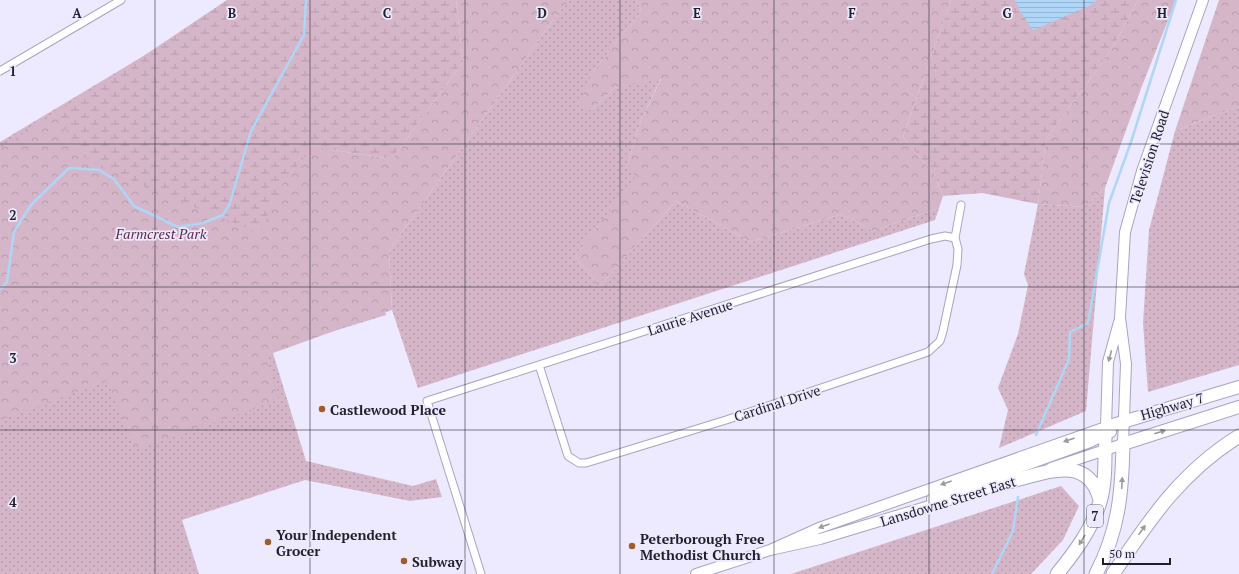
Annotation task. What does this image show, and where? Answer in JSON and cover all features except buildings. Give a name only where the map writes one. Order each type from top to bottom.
[{"type":"highway","name":"Highway 7","points":[[1106,431],[1124,420],[1239,387]]},
{"type":"highway","name":"Highway 7","points":[[1123,444],[1239,407]]},
{"type":"highway","name":"Television Road","points":[[1106,431],[1106,449]]},
{"type":"highway","points":[[1113,574],[1137,536],[1161,504],[1198,467],[1239,436]]},
{"type":"highway","name":"7","points":[[1096,574],[1111,542],[1119,513],[1123,444]]},
{"type":"highway","name":"7","points":[[1057,574],[1080,544],[1092,522],[1100,501],[1106,449]]},
{"type":"highway","points":[[1008,482],[1059,470],[1077,471],[1084,474],[1094,482],[1100,501]]},
{"type":"main road","name":"Television Road","points":[[1123,444],[1126,364],[1120,318],[1125,232],[1142,171],[1203,0]]},
{"type":"main road","name":"Television Road","points":[[1106,431],[1108,362],[1120,318]]},
{"type":"main road","points":[[880,522],[924,502],[1106,431]]},
{"type":"main road","name":"Lansdowne Street East","points":[[770,550],[819,528],[1106,431]]},
{"type":"main road","name":"Lansdowne Street East","points":[[696,574],[770,550],[820,539],[880,522],[1123,444]]},
{"type":"street","points":[[0,71],[121,0]]},
{"type":"street","name":"Cardinal Drive","points":[[539,365],[568,456],[579,463],[586,463],[719,422],[928,352],[940,341],[943,331],[957,265],[958,249],[954,238],[962,205]]},
{"type":"street","name":"Laurie Avenue","points":[[482,574],[427,402],[931,239],[945,236],[954,238]]},
{"type":"green space","points":[[227,0],[456,0],[463,62],[392,159],[313,147],[280,187],[260,233],[149,189],[84,157],[55,113]]},
{"type":"green space","name":"Farmcrest Park","points":[[237,0],[282,0],[386,315],[272,350],[306,461],[413,486],[436,479],[442,497],[410,501],[305,480],[182,520],[199,574],[0,574],[0,142]]},
{"type":"green space","points":[[456,0],[570,0],[558,13],[389,251],[392,310],[265,356],[279,400],[136,449],[107,381],[0,420],[0,148],[55,113],[84,157],[149,189],[260,233],[280,187],[313,147],[392,159],[463,62]]},
{"type":"green space","points":[[570,0],[636,0],[641,11],[592,73],[591,110],[614,88],[661,78],[641,120],[628,162],[636,177],[575,256],[599,287],[676,201],[751,242],[842,214],[873,231],[939,208],[935,220],[418,388],[392,310],[389,251],[558,13]]},
{"type":"green space","points":[[636,0],[951,0],[903,137],[934,174],[943,196],[939,208],[873,231],[842,214],[751,242],[676,201],[599,287],[575,256],[635,177],[628,162],[641,120],[661,79],[614,88],[591,110],[578,107],[592,73],[641,11]]},
{"type":"green space","points":[[951,0],[1138,0],[1112,49],[1046,139],[1038,204],[982,193],[943,196],[934,174],[903,137]]},
{"type":"green space","points":[[1138,0],[1176,0],[1142,86],[1105,188],[1084,207],[1038,204],[1046,139],[1112,49]]},
{"type":"green space","points":[[1219,0],[1239,0],[1239,106],[1175,131]]},
{"type":"green space","points":[[1239,106],[1239,365],[1148,392],[1143,323],[1149,230],[1175,131]]},
{"type":"green space","points":[[1105,188],[1086,411],[999,448],[1008,410],[998,388],[1018,334],[1028,285],[1024,274],[1038,204],[1084,207]]},
{"type":"green space","points":[[1061,486],[1079,506],[1063,540],[1031,574],[791,574]]},
{"type":"water","points":[[1015,0],[1097,0],[1089,6],[1033,30],[1020,11]]},
{"type":"waterway","points":[[0,289],[7,282],[14,232],[31,205],[69,168],[99,170],[114,179],[134,206],[178,227],[203,223],[223,215],[230,203],[251,131],[304,35],[306,0]]},
{"type":"waterway","points":[[1036,435],[1069,359],[1070,332],[1088,323],[1109,203],[1131,142],[1176,0]]},
{"type":"waterway","points":[[992,574],[1013,531],[1018,497]]},
{"type":"place","name":"Castlewood Place","points":[[322,409]]},
{"type":"place","name":"Your Independent Grocer","points":[[268,542]]},
{"type":"place","name":"Peterborough Free Methodist Church","points":[[632,546]]},
{"type":"place","name":"Subway","points":[[404,561]]}]
